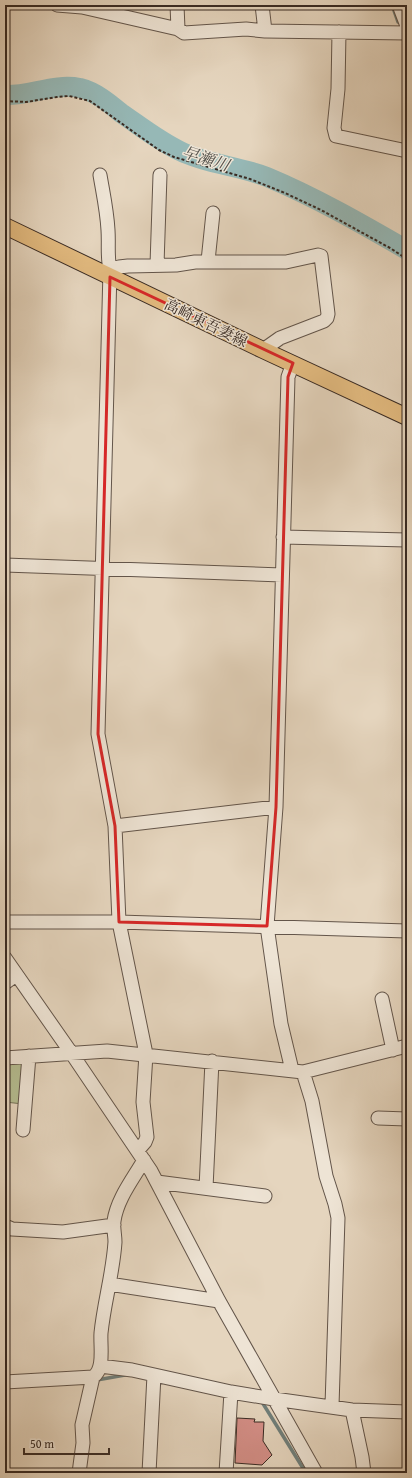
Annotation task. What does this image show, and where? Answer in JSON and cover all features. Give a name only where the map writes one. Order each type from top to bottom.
[{"type":"main road","name":"高崎東吾妻線","points":[[5,226],[110,273],[263,350],[407,417]]},
{"type":"street","points":[[57,5],[90,7],[178,29],[184,33],[246,29],[265,31],[407,33]]},
{"type":"street","points":[[177,5],[178,29]]},
{"type":"street","points":[[262,5],[265,31]]},
{"type":"street","points":[[399,5],[407,26]]},
{"type":"street","points":[[339,32],[338,89],[334,128],[336,136],[407,151]]},
{"type":"street","points":[[79,1473],[83,1443],[82,1425],[96,1371],[113,1257],[114,1221],[120,1201],[141,1155],[147,1137],[143,1102],[146,1054],[118,922],[115,826],[98,734],[110,273],[108,258],[108,232],[100,175]]},
{"type":"street","points":[[157,265],[160,176]]},
{"type":"street","points":[[208,261],[213,213]]},
{"type":"street","points":[[110,273],[119,267],[128,266],[208,261],[286,262],[318,255],[321,256],[328,314],[327,318],[324,321],[280,338],[263,350]]},
{"type":"street","points":[[293,363],[288,377],[276,807],[267,926],[281,1024],[298,1071],[312,1101],[326,1176],[338,1218],[332,1406]]},
{"type":"street","points":[[283,537],[407,540]]},
{"type":"street","points":[[5,565],[282,575]]},
{"type":"street","points":[[115,826],[276,807]]},
{"type":"street","points":[[5,922],[118,922],[407,931]]},
{"type":"street","points":[[5,958],[141,1155],[157,1182],[219,1301],[316,1473]]},
{"type":"street","points":[[5,983],[16,975]]},
{"type":"street","points":[[382,999],[393,1050]]},
{"type":"street","points":[[5,1058],[108,1051],[298,1071],[407,1046]]},
{"type":"street","points":[[23,1130],[29,1056]]},
{"type":"street","points":[[206,1188],[212,1062]]},
{"type":"street","points":[[378,1118],[407,1119]]},
{"type":"street","points":[[157,1182],[265,1196]]},
{"type":"street","points":[[5,1226],[12,1228],[63,1232],[114,1225]]},
{"type":"street","points":[[109,1284],[219,1301]]},
{"type":"street","points":[[5,1382],[96,1371],[132,1370],[231,1392],[274,1399],[352,1410],[407,1412]]},
{"type":"street","points":[[149,1473],[154,1375]]},
{"type":"street","points":[[226,1473],[231,1392]]},
{"type":"street","points":[[352,1410],[364,1473]]},
{"type":"path","points":[[5,101],[26,102],[69,96],[90,101],[159,150],[174,157],[250,178],[321,210],[407,259]]},
{"type":"highlighted area","points":[[110,277],[293,363],[288,377],[276,807],[267,926],[119,922],[115,826],[98,734]]},
{"type":"green space","points":[[5,1062],[25,1062],[23,1104],[5,1102]]},
{"type":"building","points":[[237,1418],[255,1419],[254,1422],[264,1422],[263,1441],[272,1455],[262,1465],[235,1463]]},
{"type":"waterway","points":[[392,5],[398,22]]},
{"type":"waterway","points":[[405,42],[407,48]]},
{"type":"waterway","name":"早瀬川","points":[[5,95],[24,94],[61,87],[80,88],[86,90],[102,98],[150,133],[180,151],[201,159],[267,177],[338,211],[407,250]]},
{"type":"waterway","points":[[97,1380],[125,1375]]},
{"type":"waterway","points":[[262,1402],[306,1473]]}]
